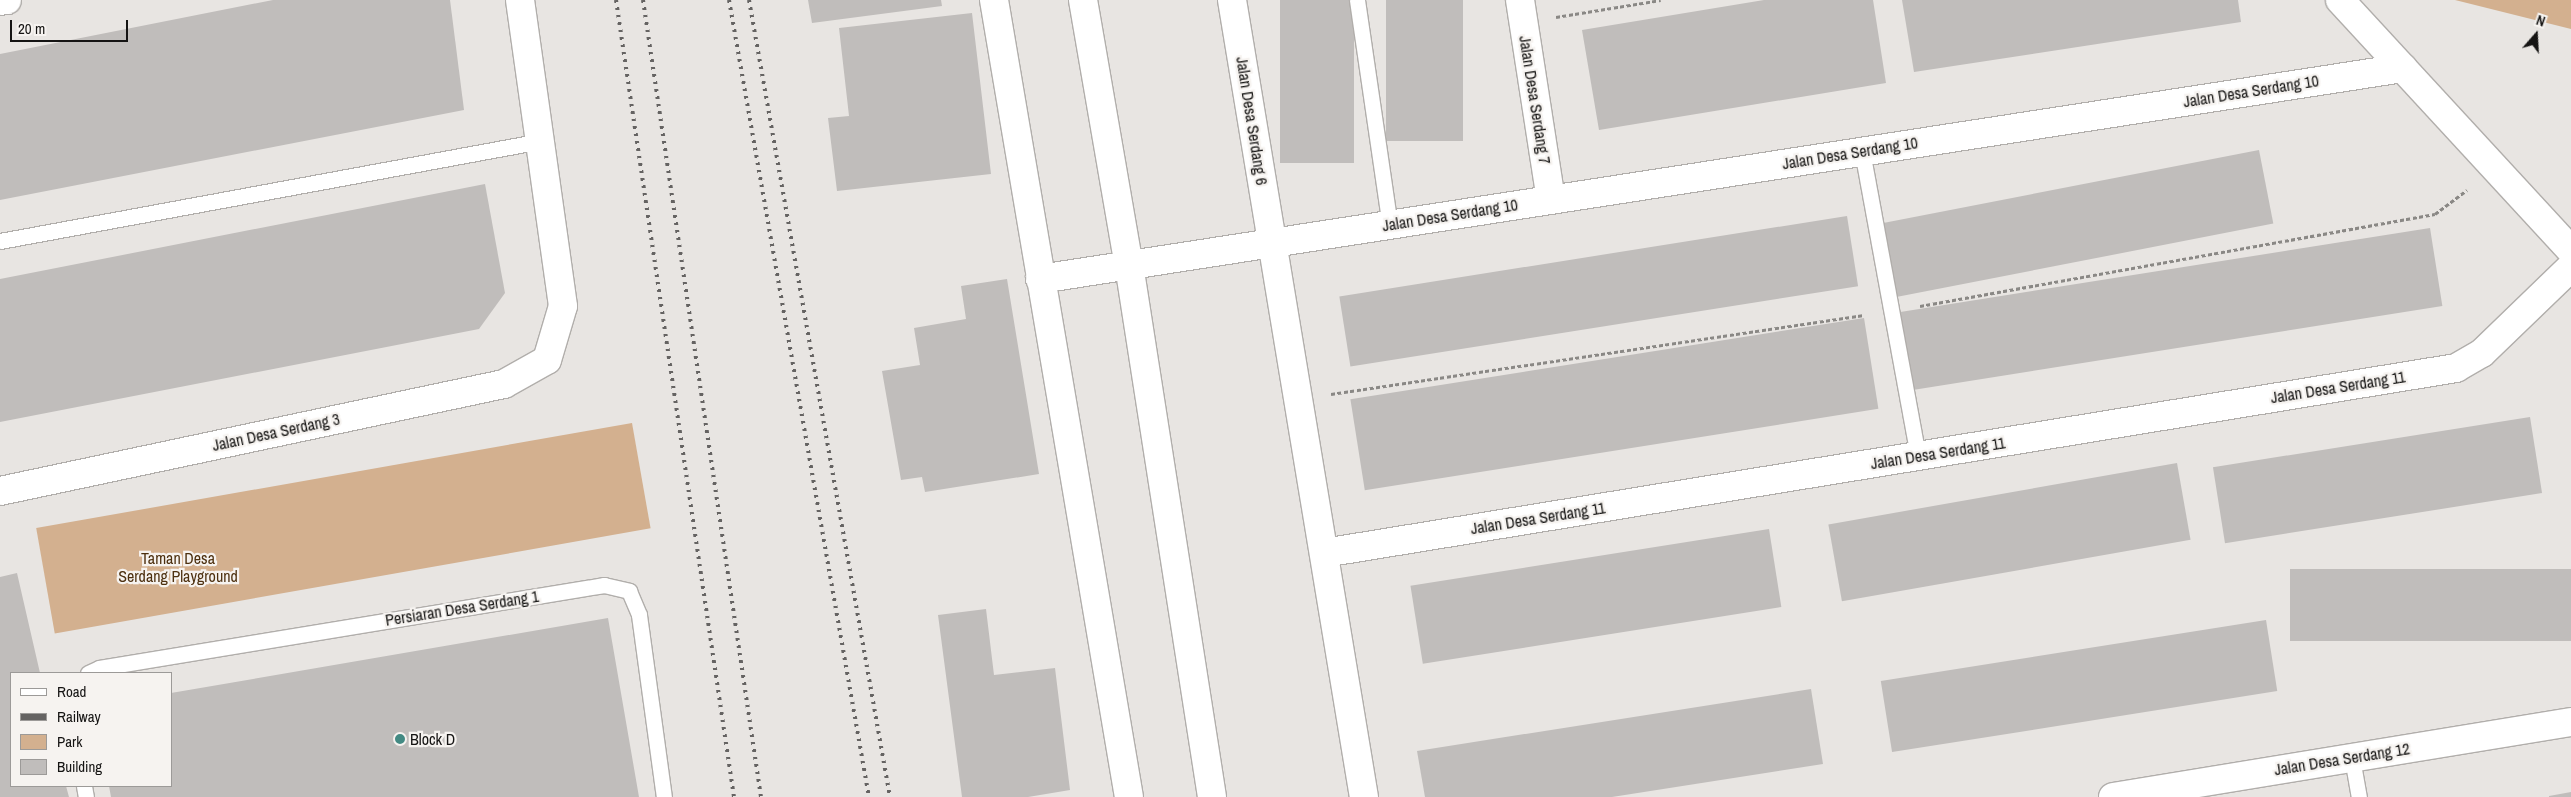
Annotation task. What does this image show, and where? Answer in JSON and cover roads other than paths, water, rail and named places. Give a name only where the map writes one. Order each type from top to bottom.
[{"type":"street","points":[[0,1],[7,0]]},
{"type":"street","points":[[520,0],[541,141]]},
{"type":"street","points":[[994,0],[1129,797]]},
{"type":"street","points":[[1083,0],[1129,265],[1212,797]]},
{"type":"street","name":"Jalan Desa Serdang 6","points":[[1232,0],[1285,241],[1324,553],[1364,797]]},
{"type":"street","points":[[2340,0],[2571,250]]},
{"type":"street","name":"Jalan Desa Serdang 7","points":[[1522,11],[1551,200]]},
{"type":"street","name":"Jalan Desa Serdang 10","points":[[1040,279],[2403,68]]},
{"type":"street","name":"Jalan Desa Serdang 3","points":[[0,491],[504,384],[547,360],[563,306],[541,141]]},
{"type":"street","name":"Jalan Desa Serdang 11","points":[[1324,553],[2456,368],[2482,353],[2571,267]]},
{"type":"street","name":"Jalan Desa Serdang 12","points":[[2113,797],[2571,722]]},
{"type":"lane","points":[[1356,0],[1390,224]]},
{"type":"lane","points":[[0,240],[541,141]]},
{"type":"lane","points":[[1862,151],[1918,456]]},
{"type":"lane","name":"Persiaran Desa Serdang 1","points":[[90,672],[99,668],[604,585],[629,591],[639,615],[664,797]]},
{"type":"lane","points":[[2352,758],[2359,797]]},
{"type":"railway","points":[[616,0],[734,797]]},
{"type":"railway","points":[[643,0],[761,797]]},
{"type":"railway","points":[[729,0],[869,797]]},
{"type":"railway","points":[[749,0],[890,797]]},
{"type":"place","name":"Block D","points":[[400,739]]},
{"type":"park label","name":"Taman Desa Serdang Playground","points":[[178,567]]}]
